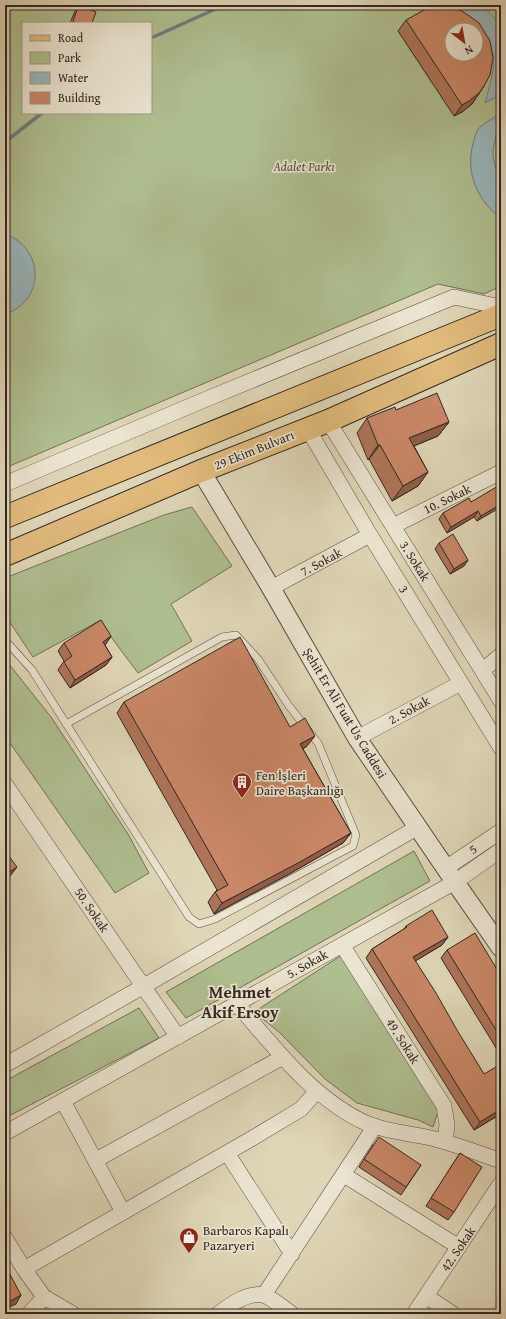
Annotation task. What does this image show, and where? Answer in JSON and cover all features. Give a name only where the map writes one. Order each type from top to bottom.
[{"type":"main road","points":[[5,517],[501,315]]},
{"type":"main road","name":"29 Ekim Bulvarı","points":[[5,555],[201,471],[328,421],[501,344]]},
{"type":"street","points":[[5,484],[454,297],[501,307]]},
{"type":"street","name":"3. Sokak","points":[[328,421],[501,701]]},
{"type":"street","name":"3","points":[[308,429],[370,535],[501,748]]},
{"type":"street","name":"Şehit Er Ali Fuat Us Caddesi","points":[[201,471],[271,588],[357,738],[501,948]]},
{"type":"street","name":"10. Sokak","points":[[393,526],[501,472]]},
{"type":"street","name":"7. Sokak","points":[[271,588],[370,535]]},
{"type":"street","points":[[483,670],[501,655]]},
{"type":"street","name":"2. Sokak","points":[[357,738],[462,683]]},
{"type":"street","name":"50. Sokak","points":[[5,784],[178,1036]]},
{"type":"street","points":[[5,1065],[418,827]]},
{"type":"street","name":"5","points":[[450,875],[501,831]]},
{"type":"street","name":"5. Sokak","points":[[5,1133],[342,945],[450,875],[501,850]]},
{"type":"street","name":"49. Sokak","points":[[342,945],[444,1106],[447,1125],[445,1142]]},
{"type":"street","points":[[237,1004],[283,1057],[317,1092],[344,1111],[375,1126],[445,1142],[501,1161]]},
{"type":"street","points":[[96,1160],[283,1057]]},
{"type":"street","points":[[24,1269],[227,1153],[300,1109],[317,1092]]},
{"type":"street","points":[[63,1101],[124,1212]]},
{"type":"street","points":[[264,1295],[375,1126]]},
{"type":"street","points":[[227,1153],[292,1254]]},
{"type":"street","points":[[344,1175],[459,1246]]},
{"type":"street","name":"42. Sokak","points":[[414,1314],[501,1183]]},
{"type":"street","points":[[5,1238],[24,1269],[44,1297],[73,1314]]},
{"type":"street","points":[[218,1314],[248,1296],[264,1295],[292,1314]]},
{"type":"street","points":[[426,1296],[453,1314]]},
{"type":"street","points":[[30,1314],[44,1297]]},
{"type":"lane","points":[[5,640],[32,670],[66,724],[189,917],[199,924],[215,919],[353,846],[356,835],[318,743],[289,706],[258,659],[236,636],[222,637],[66,724]]},
{"type":"green space","name":"Adalet Parkı","points":[[5,5],[501,5],[501,286],[484,294],[438,284],[5,468]]},
{"type":"green space","points":[[192,507],[232,566],[171,604],[192,641],[138,673],[99,621],[33,657],[5,615],[5,578],[164,515]]},
{"type":"green space","points":[[5,659],[51,717],[128,834],[149,873],[115,893],[5,736]]},
{"type":"green space","points":[[414,851],[430,881],[186,1018],[166,992]]},
{"type":"green space","points":[[345,953],[439,1109],[433,1127],[418,1120],[357,1103],[325,1079],[279,1032],[254,1012]]},
{"type":"green space","points":[[139,1008],[159,1038],[5,1118],[5,1081]]},
{"type":"water","points":[[481,5],[492,15],[501,28],[501,91],[498,96],[485,103],[492,76],[493,59],[489,41],[484,32],[484,22],[464,22],[442,11],[438,6]]},
{"type":"water","points":[[501,113],[500,123],[494,143],[493,157],[502,187],[501,218],[486,204],[475,186],[472,176],[471,155],[477,131],[482,125]]},
{"type":"water","points":[[5,234],[18,241],[27,250],[33,262],[35,274],[33,286],[28,298],[18,307],[5,314]]},
{"type":"building","points":[[79,5],[96,12],[92,22],[73,21]]},
{"type":"building","points":[[445,7],[458,9],[478,22],[444,22],[444,62],[484,62],[484,31],[490,41],[493,58],[490,75],[479,93],[462,105],[406,20],[424,10]]},
{"type":"building","points":[[437,393],[449,422],[409,438],[428,472],[403,486],[380,445],[378,445],[367,418],[395,407],[396,410]]},
{"type":"building","points":[[498,486],[501,490],[501,504],[481,516],[478,511],[451,527],[443,513],[469,498],[471,502]]},
{"type":"building","points":[[453,534],[468,560],[454,569],[439,543]]},
{"type":"building","points":[[101,620],[111,636],[103,642],[112,657],[75,680],[64,662],[72,656],[64,643]]},
{"type":"building","name":"Fen İşleri Daire Başkanlığı","points":[[240,637],[290,727],[305,718],[315,736],[300,744],[351,833],[222,903],[215,892],[228,885],[124,702]]},
{"type":"building","points":[[5,851],[17,867],[5,875]]},
{"type":"building","points":[[432,910],[448,937],[413,957],[484,1074],[501,1064],[501,1109],[480,1122],[372,949]]},
{"type":"building","points":[[475,933],[501,976],[501,1038],[447,950]]},
{"type":"building","points":[[379,1137],[421,1165],[406,1187],[364,1159]]},
{"type":"building","points":[[460,1153],[482,1167],[454,1212],[431,1198]]},
{"type":"building","points":[[5,1265],[21,1295],[5,1304]]},
{"type":"waterway","points":[[152,38],[220,7],[249,5]]},
{"type":"waterway","points":[[5,142],[41,114]]},
{"type":"place","name":"Fen İşleri Daire Başkanlığı","points":[[242,799]]},
{"type":"place","name":"Barbaros Kapalı Pazaryeri","points":[[189,1254]]},
{"type":"district","name":"Mehmet Akif Ersoy","points":[[240,1001]]}]
